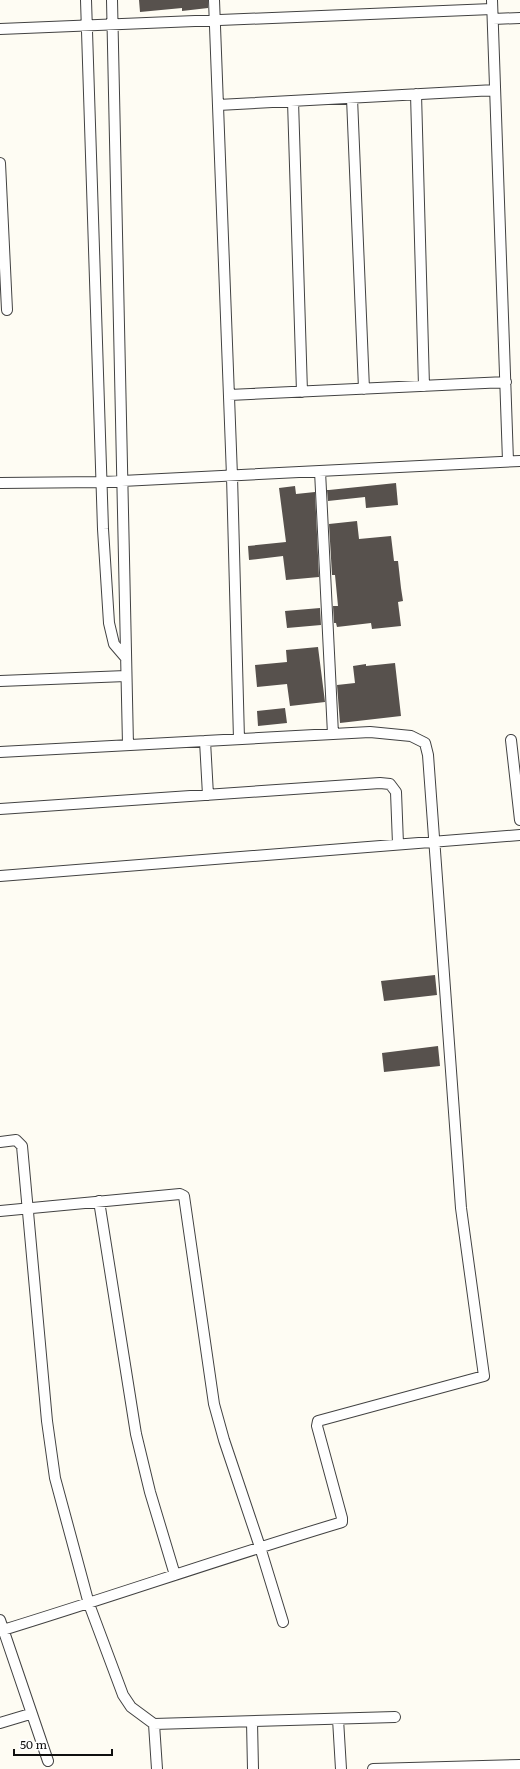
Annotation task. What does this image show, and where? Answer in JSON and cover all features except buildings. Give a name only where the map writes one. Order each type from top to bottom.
[{"type":"street","points":[[86,0],[103,529],[109,623],[114,644],[126,658]]},
{"type":"street","points":[[112,0],[128,745]]},
{"type":"street","points":[[214,0],[232,476],[239,739]]},
{"type":"street","points":[[0,29],[215,20],[492,4],[508,461]]},
{"type":"street","points":[[493,19],[520,18]]},
{"type":"street","points":[[218,105],[495,90]]},
{"type":"street","points":[[416,94],[424,386]]},
{"type":"street","points":[[352,98],[364,389]]},
{"type":"street","points":[[293,101],[302,392]]},
{"type":"street","points":[[0,163],[7,310]]},
{"type":"street","points":[[229,395],[506,382]]},
{"type":"street","points":[[0,483],[102,482],[520,460]]},
{"type":"street","points":[[320,471],[333,734]]},
{"type":"street","points":[[0,681],[126,676]]},
{"type":"street","points":[[0,752],[370,732],[411,736],[425,744],[428,755],[461,1208],[484,1376],[318,1421],[316,1426],[342,1522],[260,1547],[89,1604],[2,1631]]},
{"type":"street","points":[[511,740],[520,820]]},
{"type":"street","points":[[205,741],[208,795]]},
{"type":"street","points":[[0,809],[380,783],[390,784],[396,792],[398,844]]},
{"type":"street","points":[[0,876],[520,835]]},
{"type":"street","points":[[0,1142],[16,1140],[22,1146],[26,1208],[47,1421],[55,1478],[89,1604],[124,1695],[131,1707],[154,1724],[395,1717]]},
{"type":"street","points":[[0,1211],[180,1194],[184,1196],[214,1404],[224,1440],[260,1547],[283,1622]]},
{"type":"street","points":[[100,1201],[136,1434],[150,1492],[175,1575]]},
{"type":"street","points":[[0,1620],[2,1631],[30,1714],[48,1761]]},
{"type":"street","points":[[0,1723],[30,1714]]},
{"type":"street","points":[[338,1719],[341,1769]]},
{"type":"street","points":[[252,1722],[253,1769]]},
{"type":"street","points":[[154,1724],[156,1769]]},
{"type":"street","points":[[374,1769],[520,1765]]}]
